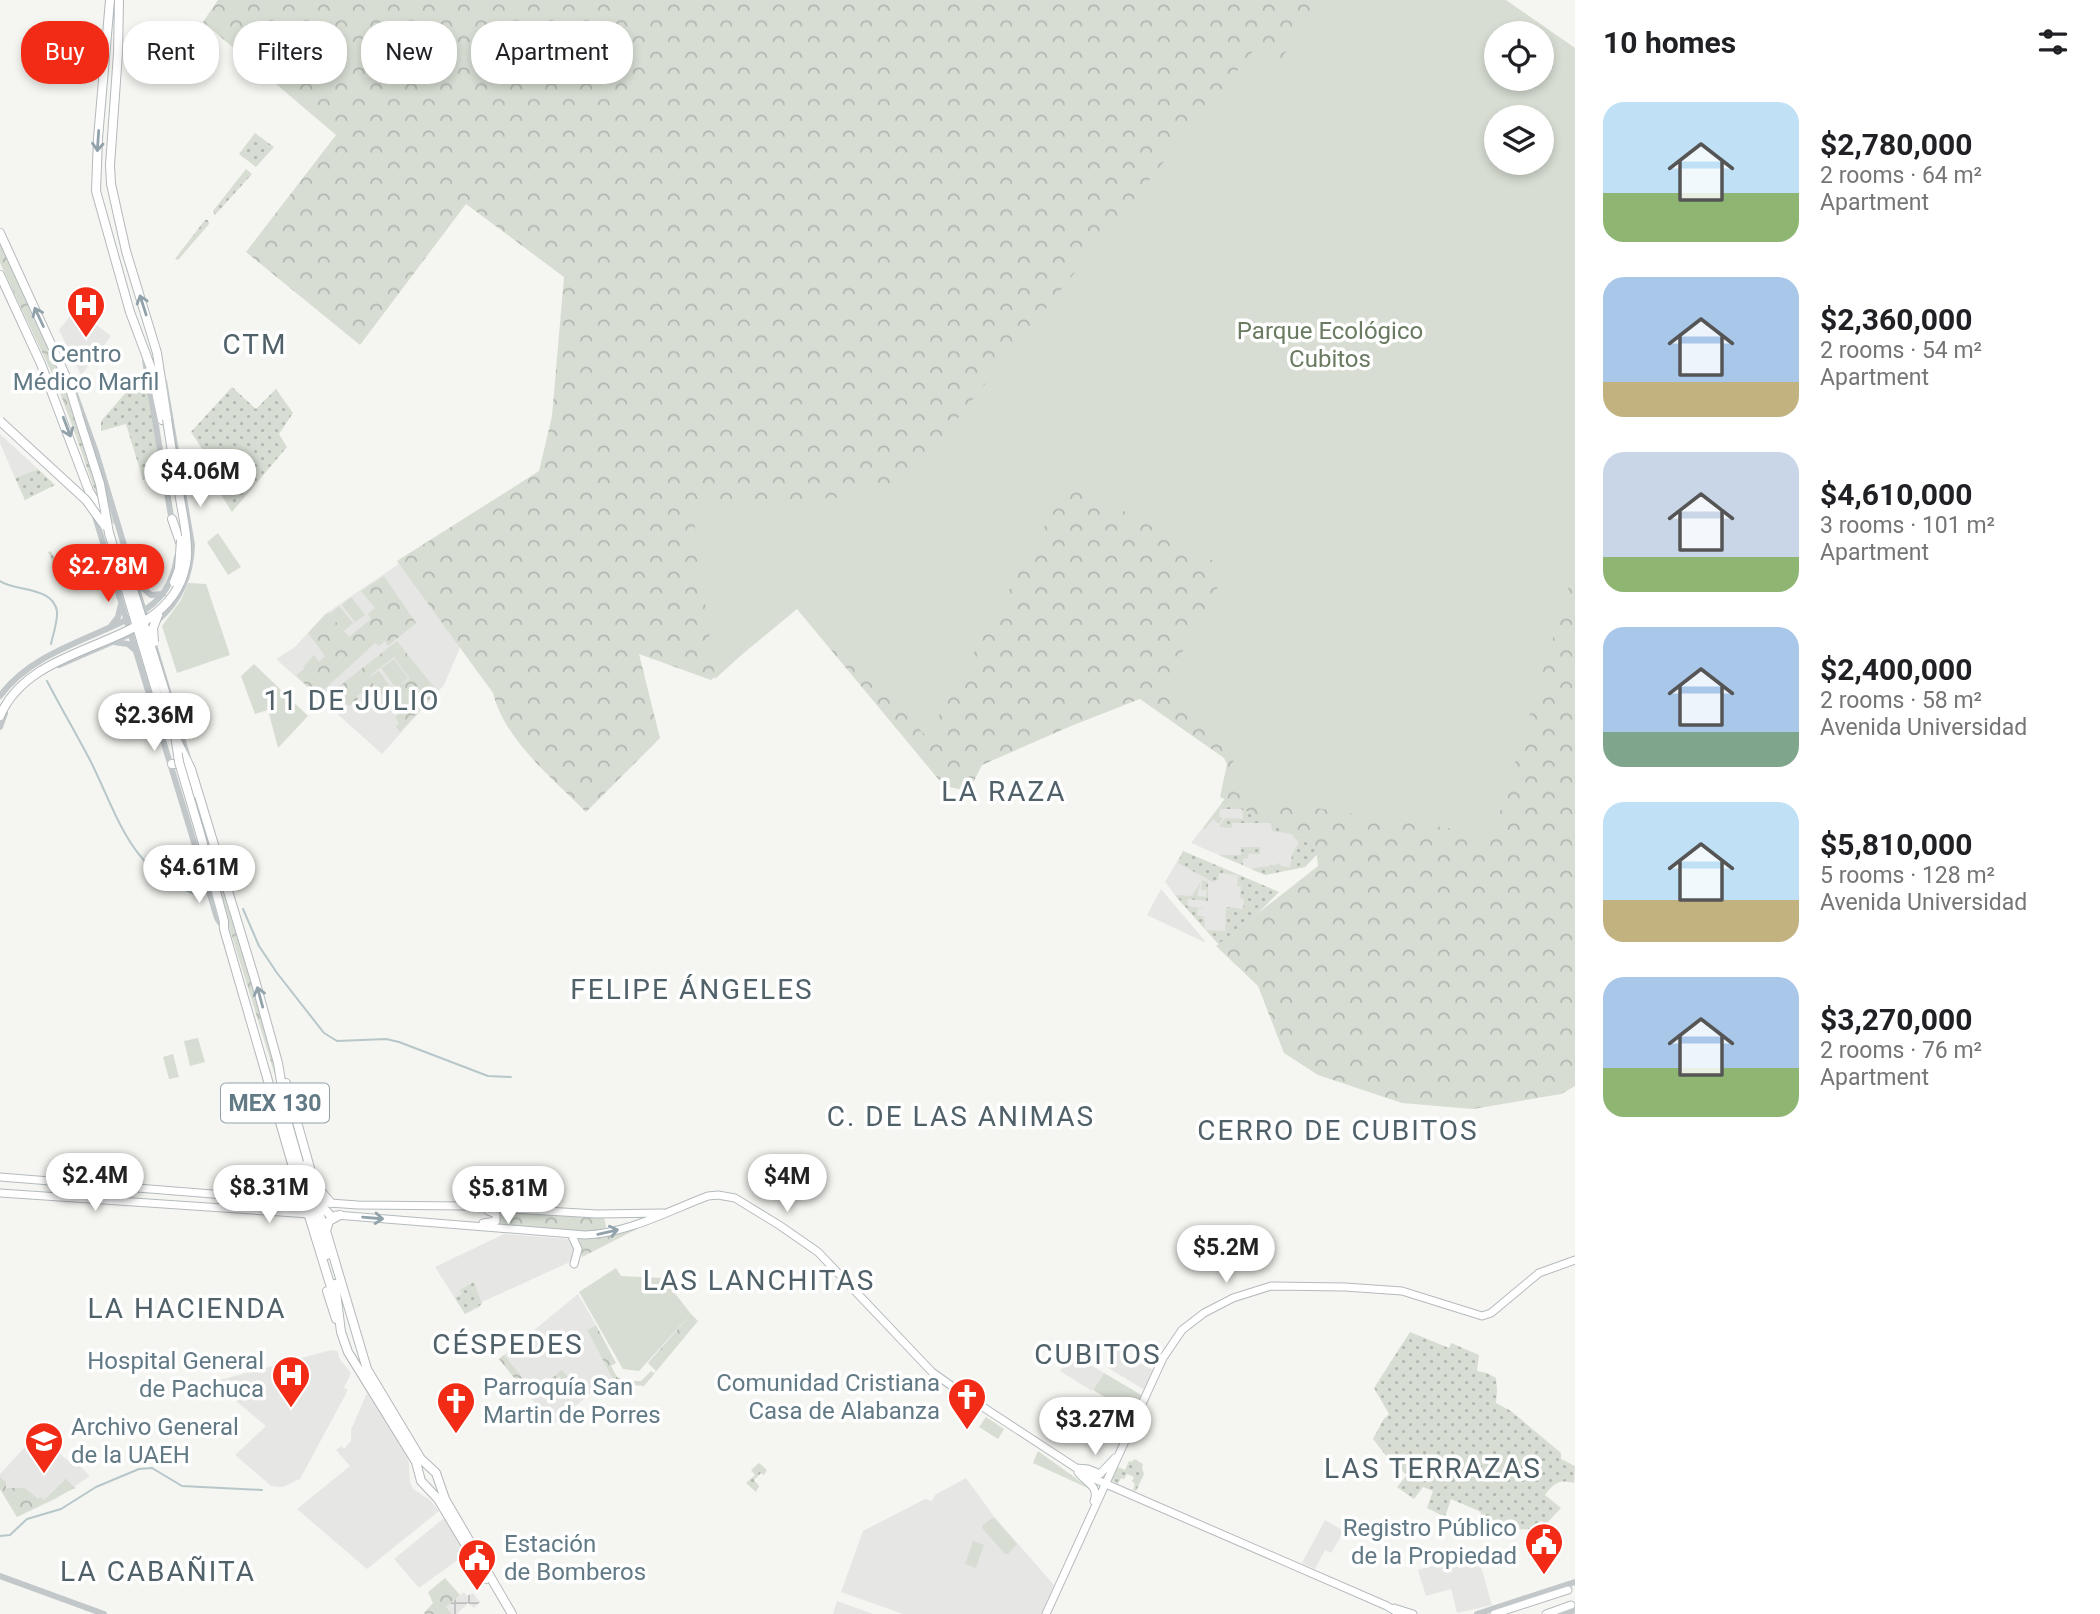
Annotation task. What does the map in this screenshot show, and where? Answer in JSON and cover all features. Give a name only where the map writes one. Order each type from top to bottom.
[{"type":"main road","points":[[111,0],[109,52],[112,55],[118,53]]},
{"type":"main road","points":[[109,22],[111,0]]},
{"type":"main road","points":[[0,705],[12,688],[32,670],[149,614],[172,588],[179,569],[181,543],[164,419],[161,371],[115,208],[110,165],[118,53],[118,0]]},
{"type":"main road","points":[[109,68],[113,68],[109,118],[112,127]]},
{"type":"main road","points":[[0,716],[15,691],[35,674],[152,618],[176,591],[183,573],[187,542],[164,419],[151,368],[141,345],[96,191],[103,84]]},
{"type":"main road","name":"MEX 130","points":[[0,233],[66,379],[100,484],[109,533],[161,707],[191,769],[232,899],[278,1063],[286,1110],[310,1208],[335,1281],[341,1332],[352,1360],[416,1462],[421,1481],[438,1499],[512,1614]]},
{"type":"main road","name":"MEX 130","points":[[0,275],[55,399],[89,491],[108,522],[123,558],[164,680],[175,725],[179,762],[295,1174],[310,1208],[326,1231],[367,1369],[421,1459],[436,1473],[445,1499],[476,1557]]},
{"type":"main road","points":[[0,421],[86,500],[109,533]]},
{"type":"main road","points":[[164,680],[153,628],[158,614],[180,583],[180,542],[172,519]]},
{"type":"main road","points":[[172,764],[181,764],[204,811]]},
{"type":"main road","points":[[255,1032],[266,1052],[286,1110]]},
{"type":"main road","points":[[278,1063],[284,1074],[316,1186],[331,1203]]},
{"type":"main road","points":[[271,1198],[292,1194],[295,1174]]},
{"type":"main road","points":[[0,1177],[271,1198],[295,1201],[334,1215],[572,1236],[609,1232],[658,1218],[664,1213]]},
{"type":"main road","points":[[94,1199],[95,1185]]},
{"type":"main road","points":[[0,1193],[310,1208],[331,1203],[464,1206],[597,1214],[664,1213],[718,1195],[735,1198],[818,1252],[932,1372],[1075,1468],[1104,1485],[1387,1606],[1413,1614]]},
{"type":"main road","points":[[331,1203],[329,1208],[334,1215]]},
{"type":"main road","points":[[444,1224],[453,1221],[489,1224],[496,1221],[494,1212],[464,1206]]},
{"type":"main road","points":[[310,1208],[341,1332]]},
{"type":"main road","points":[[326,1231],[334,1215]]},
{"type":"main road","points":[[572,1236],[578,1249],[574,1264]]},
{"type":"main road","points":[[1046,1614],[1163,1358],[1176,1337],[1204,1313],[1233,1298],[1271,1286],[1354,1287],[1417,1294],[1459,1311],[1482,1316],[1491,1313],[1539,1273],[1575,1259]]},
{"type":"main road","points":[[339,1306],[360,1350]]},
{"type":"main road","points":[[1075,1468],[1088,1469],[1100,1475],[1118,1456]]},
{"type":"main road","points":[[1075,1468],[1083,1479],[1094,1487],[1094,1508]]},
{"type":"main road","points":[[1492,1612],[1508,1610],[1568,1590]]},
{"type":"main road","points":[[1387,1606],[1400,1614]]},
{"type":"main road","points":[[1546,1614],[1573,1608]]},
{"type":"street","points":[[0,696],[29,666],[145,610],[161,598],[171,580],[177,552],[141,345]]},
{"type":"street","points":[[0,727],[7,707],[20,691],[45,671],[146,627],[163,615],[183,587],[189,570],[192,545],[167,391],[161,371]]},
{"type":"street","name":"MEX 130","points":[[66,379],[78,400],[96,452],[145,610],[146,627],[157,651],[191,769]]},
{"type":"street","name":"MEX 130","points":[[89,491],[217,918],[224,929]]},
{"type":"street","points":[[116,580],[130,594],[146,627],[154,670],[164,680]]},
{"type":"street","points":[[136,581],[151,595],[162,594],[166,590]]},
{"type":"street","points":[[106,631],[118,617],[121,599]]},
{"type":"street","points":[[157,651],[157,628],[163,615]]},
{"type":"street","points":[[128,620],[146,627]]},
{"type":"street","points":[[79,642],[85,648],[85,654]]},
{"type":"street","points":[[112,642],[128,644],[138,654]]},
{"type":"street","points":[[0,1576],[104,1614]]},
{"type":"street","points":[[1477,1614],[1568,1590],[1575,1582]]},
{"type":"street","points":[[1563,1614],[1573,1608]]},
{"type":"shaded area","name":"Centro Médico Marfil","points":[[76,309],[111,336],[81,375],[59,330]]},
{"type":"shaded area","points":[[0,434],[38,469],[15,478],[0,443]]},
{"type":"shaded area","points":[[406,559],[462,643],[444,685],[382,754],[276,659],[295,647],[325,614]]},
{"type":"shaded area","points":[[1225,799],[1324,847],[1305,867],[1265,875],[1191,843]]},
{"type":"shaded area","points":[[1183,851],[1279,892],[1222,948],[1165,882]]},
{"type":"shaded area","points":[[1161,889],[1205,941],[1204,942],[1147,915]]},
{"type":"shaded area","points":[[504,1234],[568,1239],[575,1249],[572,1261],[482,1302],[480,1307],[465,1314],[435,1267]]},
{"type":"shaded area","points":[[578,1294],[596,1325],[587,1330],[615,1383],[604,1382],[553,1425],[499,1359]]},
{"type":"shaded area","name":"Hospital General de Pachuca","points":[[331,1350],[338,1351],[339,1358],[351,1373],[344,1388],[348,1390],[300,1479],[283,1487],[271,1486],[235,1455],[266,1426],[213,1382]]},
{"type":"shaded area","points":[[1118,1350],[1156,1372],[1145,1390],[1108,1368]]},
{"type":"shaded area","points":[[1071,1353],[1104,1373],[1092,1391],[1060,1371]]},
{"type":"shaded area","points":[[367,1393],[405,1454],[413,1489],[430,1500],[439,1511],[367,1569],[297,1509],[350,1466],[336,1450],[341,1446],[344,1449],[351,1441],[351,1430]]},
{"type":"shaded area","name":"Archivo General de la UAEH","points":[[40,1431],[47,1437],[45,1441],[74,1466],[77,1463],[90,1476],[56,1499],[17,1517],[0,1489],[0,1474]]},
{"type":"shaded area","points":[[966,1478],[993,1515],[1054,1585],[1042,1614],[903,1614],[841,1592],[863,1531],[925,1499],[932,1501],[935,1495]]},
{"type":"shaded area","points":[[444,1518],[466,1554],[419,1588],[394,1559]]},
{"type":"shaded area","points":[[1325,1520],[1344,1531],[1331,1553],[1325,1550],[1315,1569],[1302,1563]]},
{"type":"shaded area","points":[[1477,1553],[1492,1605],[1457,1613],[1451,1589],[1426,1596],[1418,1570]]},
{"type":"shaded area","points":[[464,1592],[467,1596],[473,1593],[480,1602],[474,1608],[468,1603],[457,1614],[452,1614],[446,1607]]},
{"type":"shaded area","points":[[837,1601],[873,1614],[833,1614]]},
{"type":"green space","points":[[218,0],[1465,0],[1484,72],[1484,91],[1489,91],[1493,105],[1484,105],[1484,175],[1544,175],[1575,409],[1575,1086],[1561,1094],[1473,1109],[1402,1103],[1318,1075],[1284,1053],[1258,986],[1216,946],[1318,866],[1316,847],[1220,797],[1227,764],[1224,758],[1140,699],[982,765],[969,791],[944,786],[797,609],[711,680],[639,654],[660,738],[586,812],[519,742],[499,710],[493,693],[397,561],[539,471],[552,416],[564,277],[466,204],[360,345],[246,252],[336,135],[276,84],[347,84],[347,21],[233,21],[233,47],[219,36],[219,21],[204,21]]},
{"type":"green space","name":"Parque Ecológico Cubitos","points":[[1317,0],[1506,0],[1536,21],[1484,21],[1484,91],[1554,91],[1554,33],[1575,48],[1575,566],[1493,835],[1250,798],[1236,793],[1229,786],[1235,751],[1194,722],[1160,692],[1228,569],[1070,481],[927,737],[896,705],[890,695],[835,650],[795,606],[715,679],[692,504],[853,497],[863,478],[900,490],[1260,42],[1278,65]]},
{"type":"green space","points":[[255,133],[274,147],[256,167],[239,154]]},
{"type":"green space","points":[[246,169],[252,174],[215,215],[213,211]]},
{"type":"green space","points":[[205,220],[208,220],[209,224],[178,260],[175,259]]},
{"type":"green space","points":[[0,244],[54,358],[82,434],[76,436],[56,382],[0,263]]},
{"type":"green space","points":[[143,373],[156,432],[157,466],[143,480],[126,424],[101,431],[101,421]]},
{"type":"green space","points":[[232,387],[256,409],[276,389],[293,413],[279,434],[287,447],[232,512],[220,493],[231,475],[219,458],[212,464],[191,432]]},
{"type":"green space","points":[[82,434],[100,474],[115,524],[95,491],[76,436]]},
{"type":"green space","points":[[38,469],[55,485],[25,500],[15,478]]},
{"type":"green space","points":[[218,533],[241,567],[228,575],[207,542]]},
{"type":"green space","points":[[68,546],[74,564],[66,568],[64,564],[55,568],[48,552],[51,551],[55,560],[67,556],[64,547]]},
{"type":"green space","points":[[384,576],[416,623],[388,646],[385,641],[379,646],[375,643],[317,696],[296,675],[314,655],[319,662],[325,656],[308,633],[329,613],[349,637],[371,619],[368,614],[375,608],[361,591]]},
{"type":"green space","points":[[188,583],[206,584],[230,655],[177,673],[162,626],[181,600]]},
{"type":"green space","points":[[351,597],[365,615],[355,622],[342,605]]},
{"type":"green space","points":[[339,606],[353,623],[344,631],[330,614]]},
{"type":"green space","points":[[397,641],[437,691],[400,732],[396,727],[399,723],[395,717],[403,711],[395,698],[390,700],[387,693],[410,679],[394,657],[369,676],[374,685],[357,696],[358,699],[349,706],[333,691]]},
{"type":"green space","points":[[394,659],[408,678],[396,688],[381,668]]},
{"type":"green space","points":[[254,664],[308,716],[278,748],[268,710],[255,714],[241,676]]},
{"type":"green space","points":[[379,671],[391,688],[382,695],[369,677]]},
{"type":"green space","points":[[193,793],[200,805],[257,998],[280,1084],[278,1085],[218,891]]},
{"type":"green space","points":[[1225,799],[1324,847],[1305,867],[1265,875],[1251,869],[1280,863],[1281,866],[1290,867],[1292,855],[1299,842],[1293,834],[1272,831],[1271,823],[1232,823],[1232,828],[1219,827],[1225,818],[1243,819],[1242,809],[1220,809],[1219,817],[1223,818],[1219,824],[1213,819],[1203,828]]},
{"type":"green space","points":[[1241,847],[1260,847],[1260,854],[1248,854],[1248,858],[1243,859],[1243,865],[1219,855],[1241,855]]},
{"type":"green space","points":[[1183,851],[1279,892],[1222,948],[1206,930],[1225,931],[1226,907],[1243,909],[1241,886],[1237,886],[1238,875],[1219,873],[1218,880],[1213,882],[1178,863]]},
{"type":"green space","points":[[1202,880],[1208,882],[1208,901],[1188,899],[1187,906],[1205,909],[1198,909],[1197,915],[1204,917],[1205,929],[1175,895],[1192,896],[1201,881],[1197,896],[1206,897],[1207,890],[1201,890]]},
{"type":"green space","points":[[198,1038],[205,1062],[190,1066],[184,1041]]},
{"type":"green space","points":[[173,1054],[179,1077],[169,1079],[163,1057]]},
{"type":"green space","points":[[501,1211],[604,1216],[606,1227],[604,1230],[577,1232],[496,1225]]},
{"type":"green space","points":[[645,1225],[582,1257],[579,1238]]},
{"type":"green space","points":[[616,1268],[621,1276],[663,1278],[691,1314],[639,1371],[623,1369],[579,1292]]},
{"type":"green space","points":[[474,1282],[482,1304],[465,1314],[455,1298],[462,1294],[460,1290]]},
{"type":"green space","points":[[691,1314],[698,1321],[644,1386],[633,1385],[634,1381],[641,1381],[651,1371],[656,1371],[648,1363]]},
{"type":"green space","points":[[596,1325],[616,1363],[611,1366],[617,1377],[626,1380],[625,1384],[615,1383],[587,1330]]},
{"type":"green space","points":[[1410,1332],[1449,1348],[1451,1343],[1479,1355],[1477,1371],[1496,1378],[1496,1403],[1511,1411],[1561,1453],[1561,1459],[1575,1466],[1574,1483],[1557,1483],[1545,1495],[1561,1508],[1546,1524],[1541,1521],[1535,1524],[1535,1529],[1509,1530],[1483,1536],[1476,1533],[1481,1512],[1451,1499],[1445,1517],[1427,1508],[1433,1491],[1423,1487],[1414,1499],[1397,1487],[1407,1475],[1395,1467],[1373,1439],[1389,1414],[1374,1388]]},
{"type":"green space","points":[[504,1355],[526,1382],[520,1385],[499,1359]]},
{"type":"green space","points":[[562,1370],[575,1386],[571,1390],[559,1376],[553,1382],[564,1395],[561,1398],[548,1381]]},
{"type":"green space","points":[[1104,1373],[1143,1396],[1133,1414],[1093,1390]]},
{"type":"green space","points":[[986,1417],[1004,1429],[998,1439],[979,1427]]},
{"type":"green space","points":[[1038,1451],[1092,1490],[1033,1463]]},
{"type":"green space","points":[[1134,1459],[1143,1464],[1144,1474],[1136,1491],[1133,1490],[1134,1477],[1127,1474],[1118,1484],[1111,1480],[1117,1467],[1125,1470],[1129,1461]]},
{"type":"green space","points":[[759,1463],[767,1470],[764,1475],[761,1473],[754,1480],[759,1486],[756,1492],[746,1483],[755,1475],[751,1470]]},
{"type":"green space","points":[[0,1477],[6,1482],[6,1488],[25,1488],[38,1499],[40,1497],[44,1500],[65,1478],[75,1488],[17,1517],[0,1489]]},
{"type":"green space","points":[[992,1518],[1017,1544],[1008,1554],[1005,1554],[983,1529],[982,1526]]},
{"type":"green space","points":[[973,1541],[984,1545],[976,1568],[965,1564]]},
{"type":"green space","points":[[445,1578],[460,1595],[446,1607],[452,1614],[425,1614],[433,1603],[428,1592]]},
{"type":"waterway","points":[[0,581],[41,593],[54,603],[57,615],[51,644]]},
{"type":"waterway","points":[[47,681],[91,762],[120,825],[143,859],[176,886],[200,896]]},
{"type":"waterway","points":[[243,909],[259,946],[324,1033],[337,1041],[386,1039],[399,1042],[488,1076],[511,1077]]},
{"type":"waterway","points":[[0,1536],[10,1535],[27,1519],[61,1509],[96,1487],[139,1469],[152,1468],[182,1486],[262,1490]]},
{"type":"place","name":"Centro Médico Marfil","points":[[86,339]]},
{"type":"place","name":"Hospital General de Pachuca","points":[[291,1409]]},
{"type":"place","name":"Comunidad Cristiana Casa de Alabanza","points":[[967,1431]]},
{"type":"place","name":"Parroquía San Martin de Porres","points":[[456,1435]]},
{"type":"place","name":"Archivo General de la UAEH","points":[[44,1475]]},
{"type":"place","name":"Registro Público de la Propiedad","points":[[1544,1576]]},
{"type":"place","name":"Estación de Bomberos","points":[[477,1592]]},
{"type":"district","name":"CTM","points":[[255,344]]},
{"type":"district","name":"11 DE JULIO","points":[[352,700]]},
{"type":"district","name":"LA RAZA","points":[[1004,791]]},
{"type":"district","name":"FELIPE ÁNGELES","points":[[692,989]]},
{"type":"district","name":"C. DE LAS ANIMAS","points":[[961,1116]]},
{"type":"district","name":"CERRO DE CUBITOS","points":[[1338,1130]]},
{"type":"district","name":"LAS LANCHITAS","points":[[759,1280]]},
{"type":"district","name":"LA HACIENDA","points":[[187,1308]]},
{"type":"district","name":"CÉSPEDES","points":[[508,1344]]},
{"type":"district","name":"CUBITOS","points":[[1098,1354]]},
{"type":"district","name":"LAS TERRAZAS","points":[[1433,1468]]},
{"type":"district","name":"LA CABAÑITA","points":[[158,1571]]}]
